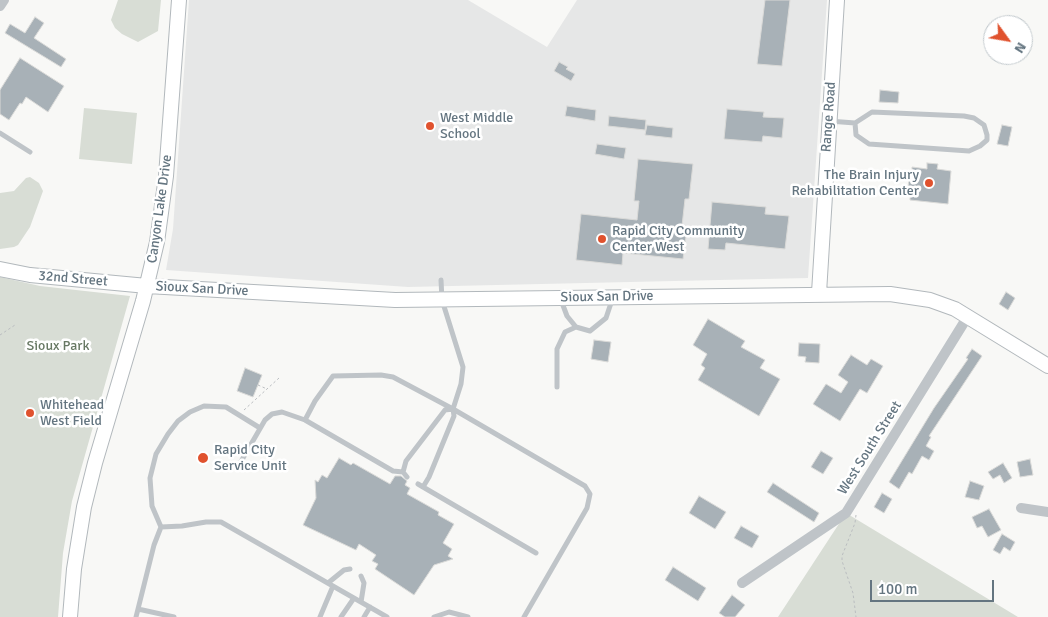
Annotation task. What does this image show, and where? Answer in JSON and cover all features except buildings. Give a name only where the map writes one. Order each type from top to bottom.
[{"type":"street","points":[[0,6],[4,0]]},
{"type":"street","name":"Canyon Lake Drive","points":[[70,617],[79,530],[87,493],[147,286],[157,242],[166,176],[179,0]]},
{"type":"street","name":"Range Road","points":[[819,294],[837,0]]},
{"type":"street","name":"32nd Street","points":[[0,269],[30,275],[147,286]]},
{"type":"street","name":"Sioux San Drive","points":[[147,286],[351,298],[442,300],[890,294],[916,297],[942,304],[968,316],[1048,366]]},
{"type":"street","name":"West South Street","points":[[742,583],[846,513],[968,316]]},
{"type":"street","points":[[1021,508],[1048,512]]},
{"type":"lane","points":[[829,121],[855,123],[872,112],[964,116],[974,118],[984,124],[987,135],[986,140],[980,146],[969,151],[870,144],[856,135],[855,123]]},
{"type":"lane","points":[[0,133],[30,152]]},
{"type":"lane","points":[[441,280],[442,300],[463,367],[460,390],[453,409],[454,416],[420,486],[536,553]]},
{"type":"lane","points":[[560,298],[567,316],[576,327],[584,330],[593,330],[606,318],[613,297]]},
{"type":"lane","points":[[557,387],[557,349],[565,332],[576,327]]},
{"type":"lane","points":[[305,420],[333,376],[381,375],[393,377],[453,409],[585,486],[590,494],[588,508],[524,617]]},
{"type":"lane","points":[[136,617],[154,545],[161,527],[152,506],[150,478],[156,454],[168,434],[178,421],[190,412],[204,406],[226,407],[260,428]]},
{"type":"lane","points":[[403,472],[406,461],[434,423],[445,410],[453,409]]},
{"type":"lane","points":[[239,465],[260,428],[272,414],[282,412],[305,420],[393,471],[403,472],[408,477]]},
{"type":"lane","points":[[161,527],[221,522],[387,617]]},
{"type":"lane","points":[[320,617],[331,584],[344,570],[350,569]]},
{"type":"lane","points":[[360,602],[364,583],[361,576]]},
{"type":"lane","points":[[341,617],[354,598]]},
{"type":"lane","points":[[364,617],[370,607]]},
{"type":"lane","points":[[138,609],[174,617]]},
{"type":"lane","points":[[434,617],[449,612],[468,617]]},
{"type":"path","points":[[0,335],[15,325]]},
{"type":"path","points":[[235,412],[241,409],[244,410],[279,378]]},
{"type":"path","points":[[258,385],[267,389]]},
{"type":"path","points":[[851,506],[856,513],[855,523],[844,549],[842,561],[853,593],[856,617]]},
{"type":"shaded area","name":"West Middle School","points":[[189,0],[468,0],[547,47],[577,0],[827,0],[808,278],[408,287],[166,270],[173,229]]},
{"type":"green space","points":[[118,0],[161,0],[158,31],[138,42],[122,34],[115,28],[111,20]]},
{"type":"green space","points":[[84,108],[137,113],[132,164],[79,159]]},
{"type":"green space","points":[[30,177],[39,183],[43,191],[30,227],[18,245],[0,249],[0,193],[14,191],[26,178]]},
{"type":"green space","name":"Sioux Park","points":[[0,277],[40,286],[130,296],[72,501],[63,553],[58,617],[0,617]]},
{"type":"green space","points":[[846,513],[1018,617],[778,617]]},
{"type":"place","name":"West Middle School","points":[[430,126]]},
{"type":"place","name":"The Brain Injury Rehabilitation Center","points":[[929,183]]},
{"type":"place","name":"Rapid City Community Center West","points":[[602,239]]},
{"type":"place","name":"Whitehead West Field","points":[[30,413]]},
{"type":"place","name":"Rapid City Service Unit","points":[[203,458]]}]
